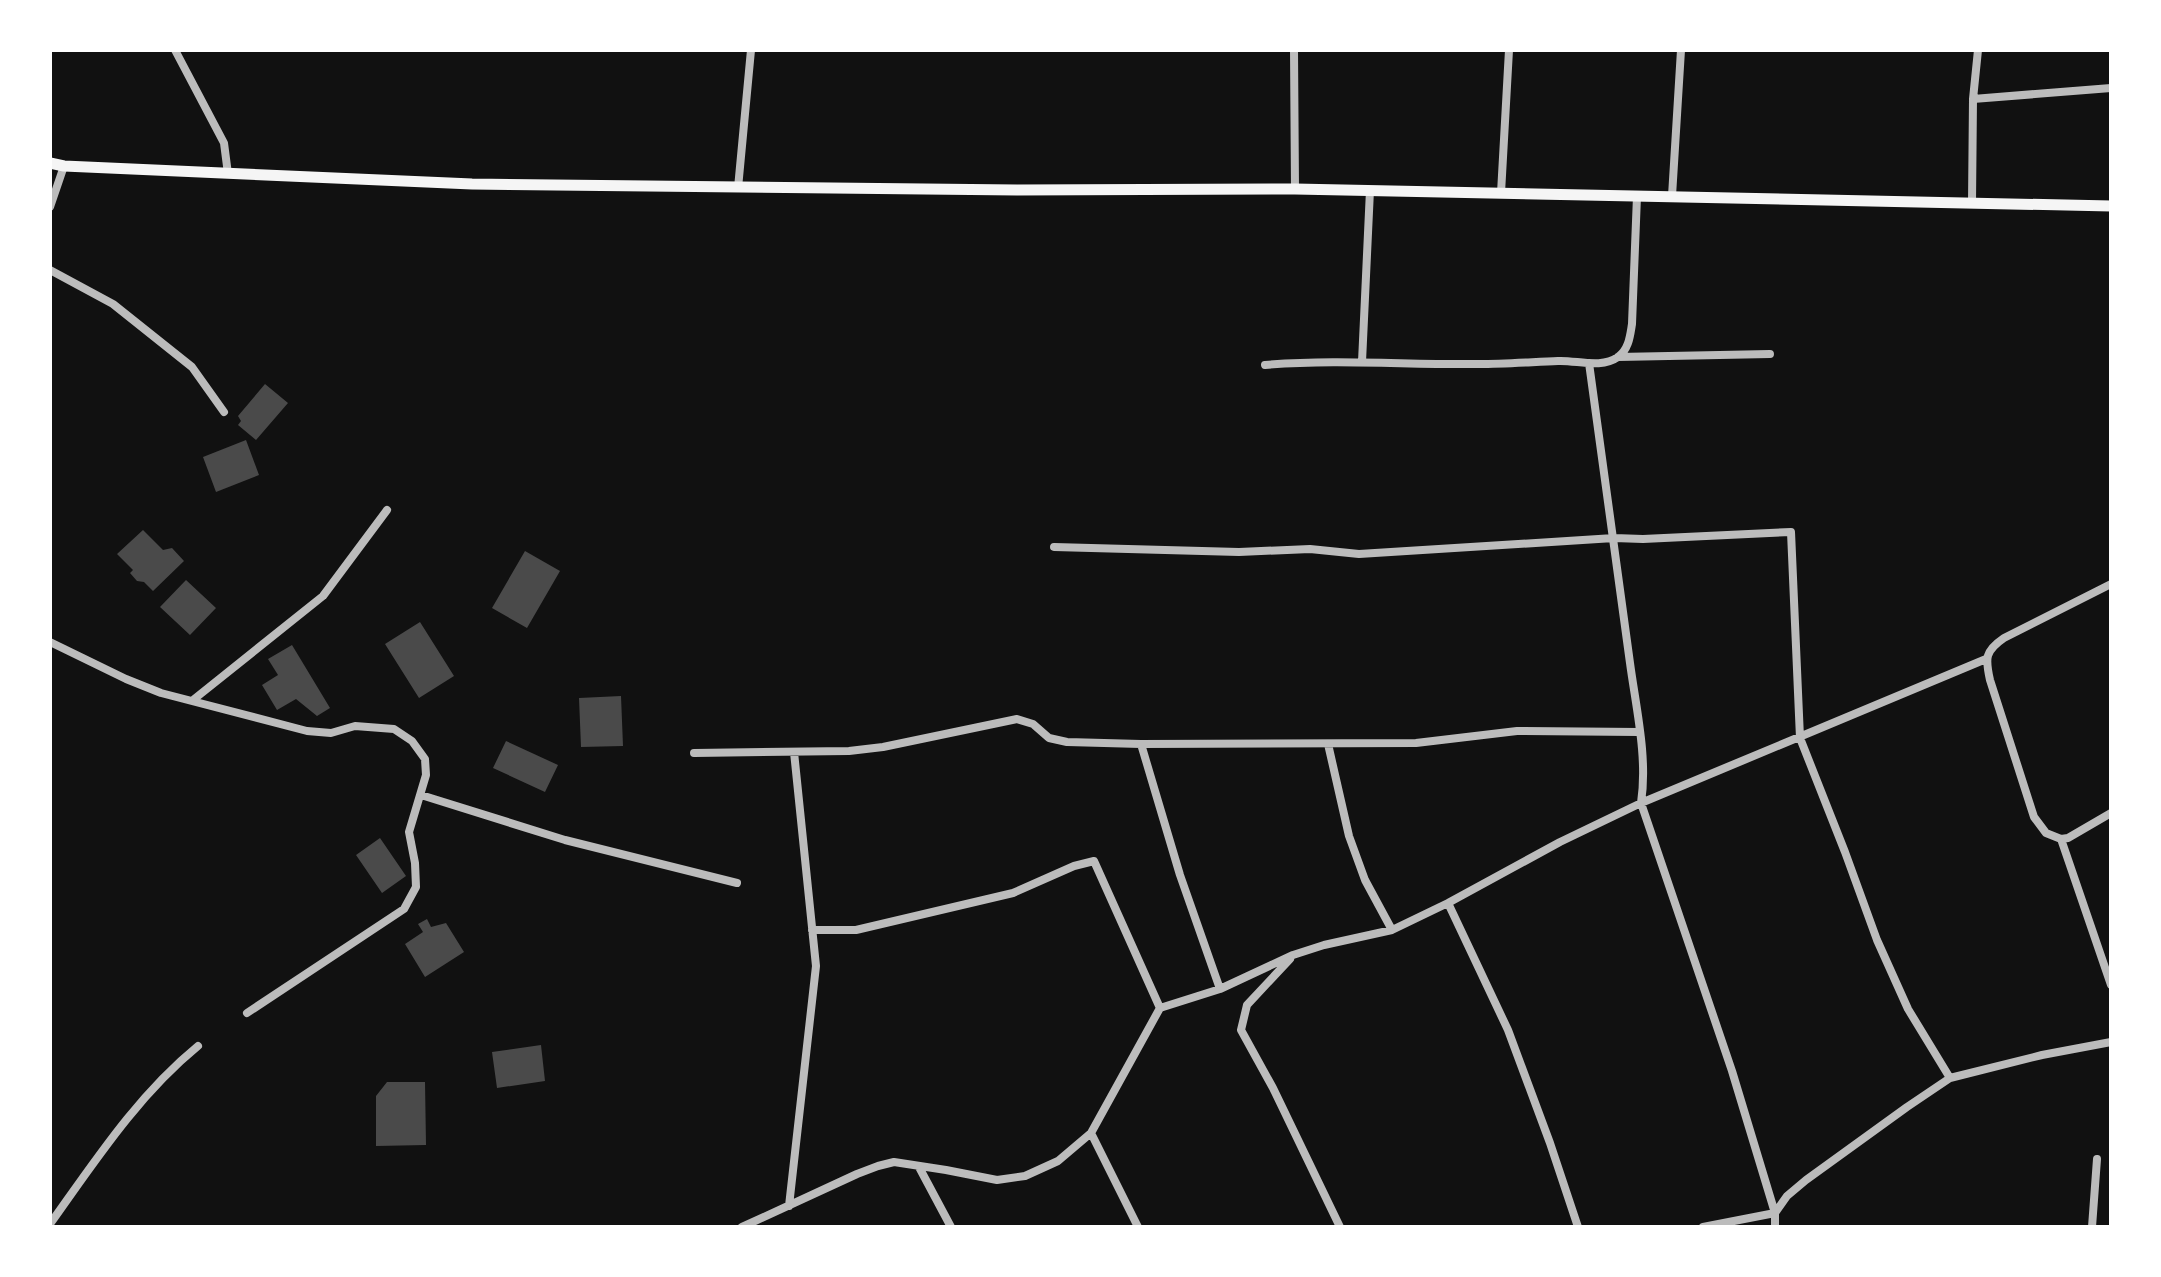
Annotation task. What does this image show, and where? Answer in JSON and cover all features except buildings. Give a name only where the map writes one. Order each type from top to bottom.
[{"type":"main road","points":[[50,163],[472,184],[1370,190],[2111,206]]},
{"type":"street","points":[[175,50],[224,143],[228,174]]},
{"type":"street","points":[[738,188],[751,50]]},
{"type":"street","points":[[1294,50],[1295,189]]},
{"type":"street","points":[[1501,193],[1509,50]]},
{"type":"street","points":[[1672,196],[1681,50]]},
{"type":"street","points":[[1972,202],[1973,99],[1978,50]]},
{"type":"street","points":[[1973,99],[2111,88]]},
{"type":"street","points":[[50,207],[64,166]]},
{"type":"street","points":[[1362,362],[1370,190]]},
{"type":"street","points":[[1618,357],[1629,342],[1632,324],[1637,196]]},
{"type":"street","points":[[50,270],[113,304],[192,367],[224,412]]},
{"type":"street","points":[[1265,365],[1313,361],[1589,363],[1618,357],[1770,354]]},
{"type":"street","points":[[1589,363],[1639,732],[1644,785],[1641,803],[1732,1071],[1775,1213],[1775,1227]]},
{"type":"street","points":[[193,700],[323,596],[387,510]]},
{"type":"street","points":[[1054,547],[1239,552],[1310,549],[1359,554],[1614,538],[1791,532],[1800,738],[1877,940],[1908,1009],[1950,1078]]},
{"type":"street","points":[[2111,584],[2004,638],[1991,646],[1986,659],[2034,817],[2046,833],[2061,839],[2068,838],[2111,813]]},
{"type":"street","points":[[50,642],[161,693],[307,731],[331,733],[355,726],[394,729],[412,741],[425,759],[426,775],[409,832],[416,887],[404,909],[247,1013]]},
{"type":"street","points":[[742,1227],[878,1166],[894,1162],[997,1180],[1025,1176],[1058,1161],[1091,1133],[1160,1008],[1220,989],[1293,955],[1392,930],[1641,803],[1986,659]]},
{"type":"street","points":[[694,753],[849,751],[883,747],[1017,719],[1033,724],[1049,738],[1058,740],[1141,744],[1416,743],[1517,731],[1639,732]]},
{"type":"street","points":[[1141,744],[1180,875],[1220,989]]},
{"type":"street","points":[[1328,744],[1349,836],[1365,880],[1392,930]]},
{"type":"street","points":[[789,1206],[816,966],[794,752]]},
{"type":"street","points":[[421,795],[565,840],[737,883]]},
{"type":"street","points":[[2061,839],[2111,985]]},
{"type":"street","points":[[812,930],[856,930],[1013,893],[1074,866],[1094,861],[1160,1008]]},
{"type":"street","points":[[1448,903],[1508,1030],[1578,1227]]},
{"type":"street","points":[[1293,955],[1247,1005],[1241,1030],[1273,1088],[1340,1227]]},
{"type":"street","points":[[1703,1227],[1775,1213],[1787,1196],[1806,1180],[1950,1078],[2111,1042]]},
{"type":"street","points":[[50,1224],[116,1132],[172,1067],[198,1046]]},
{"type":"street","points":[[1091,1133],[1138,1227]]},
{"type":"street","points":[[2092,1227],[2097,1159]]},
{"type":"street","points":[[919,1167],[951,1227]]}]
